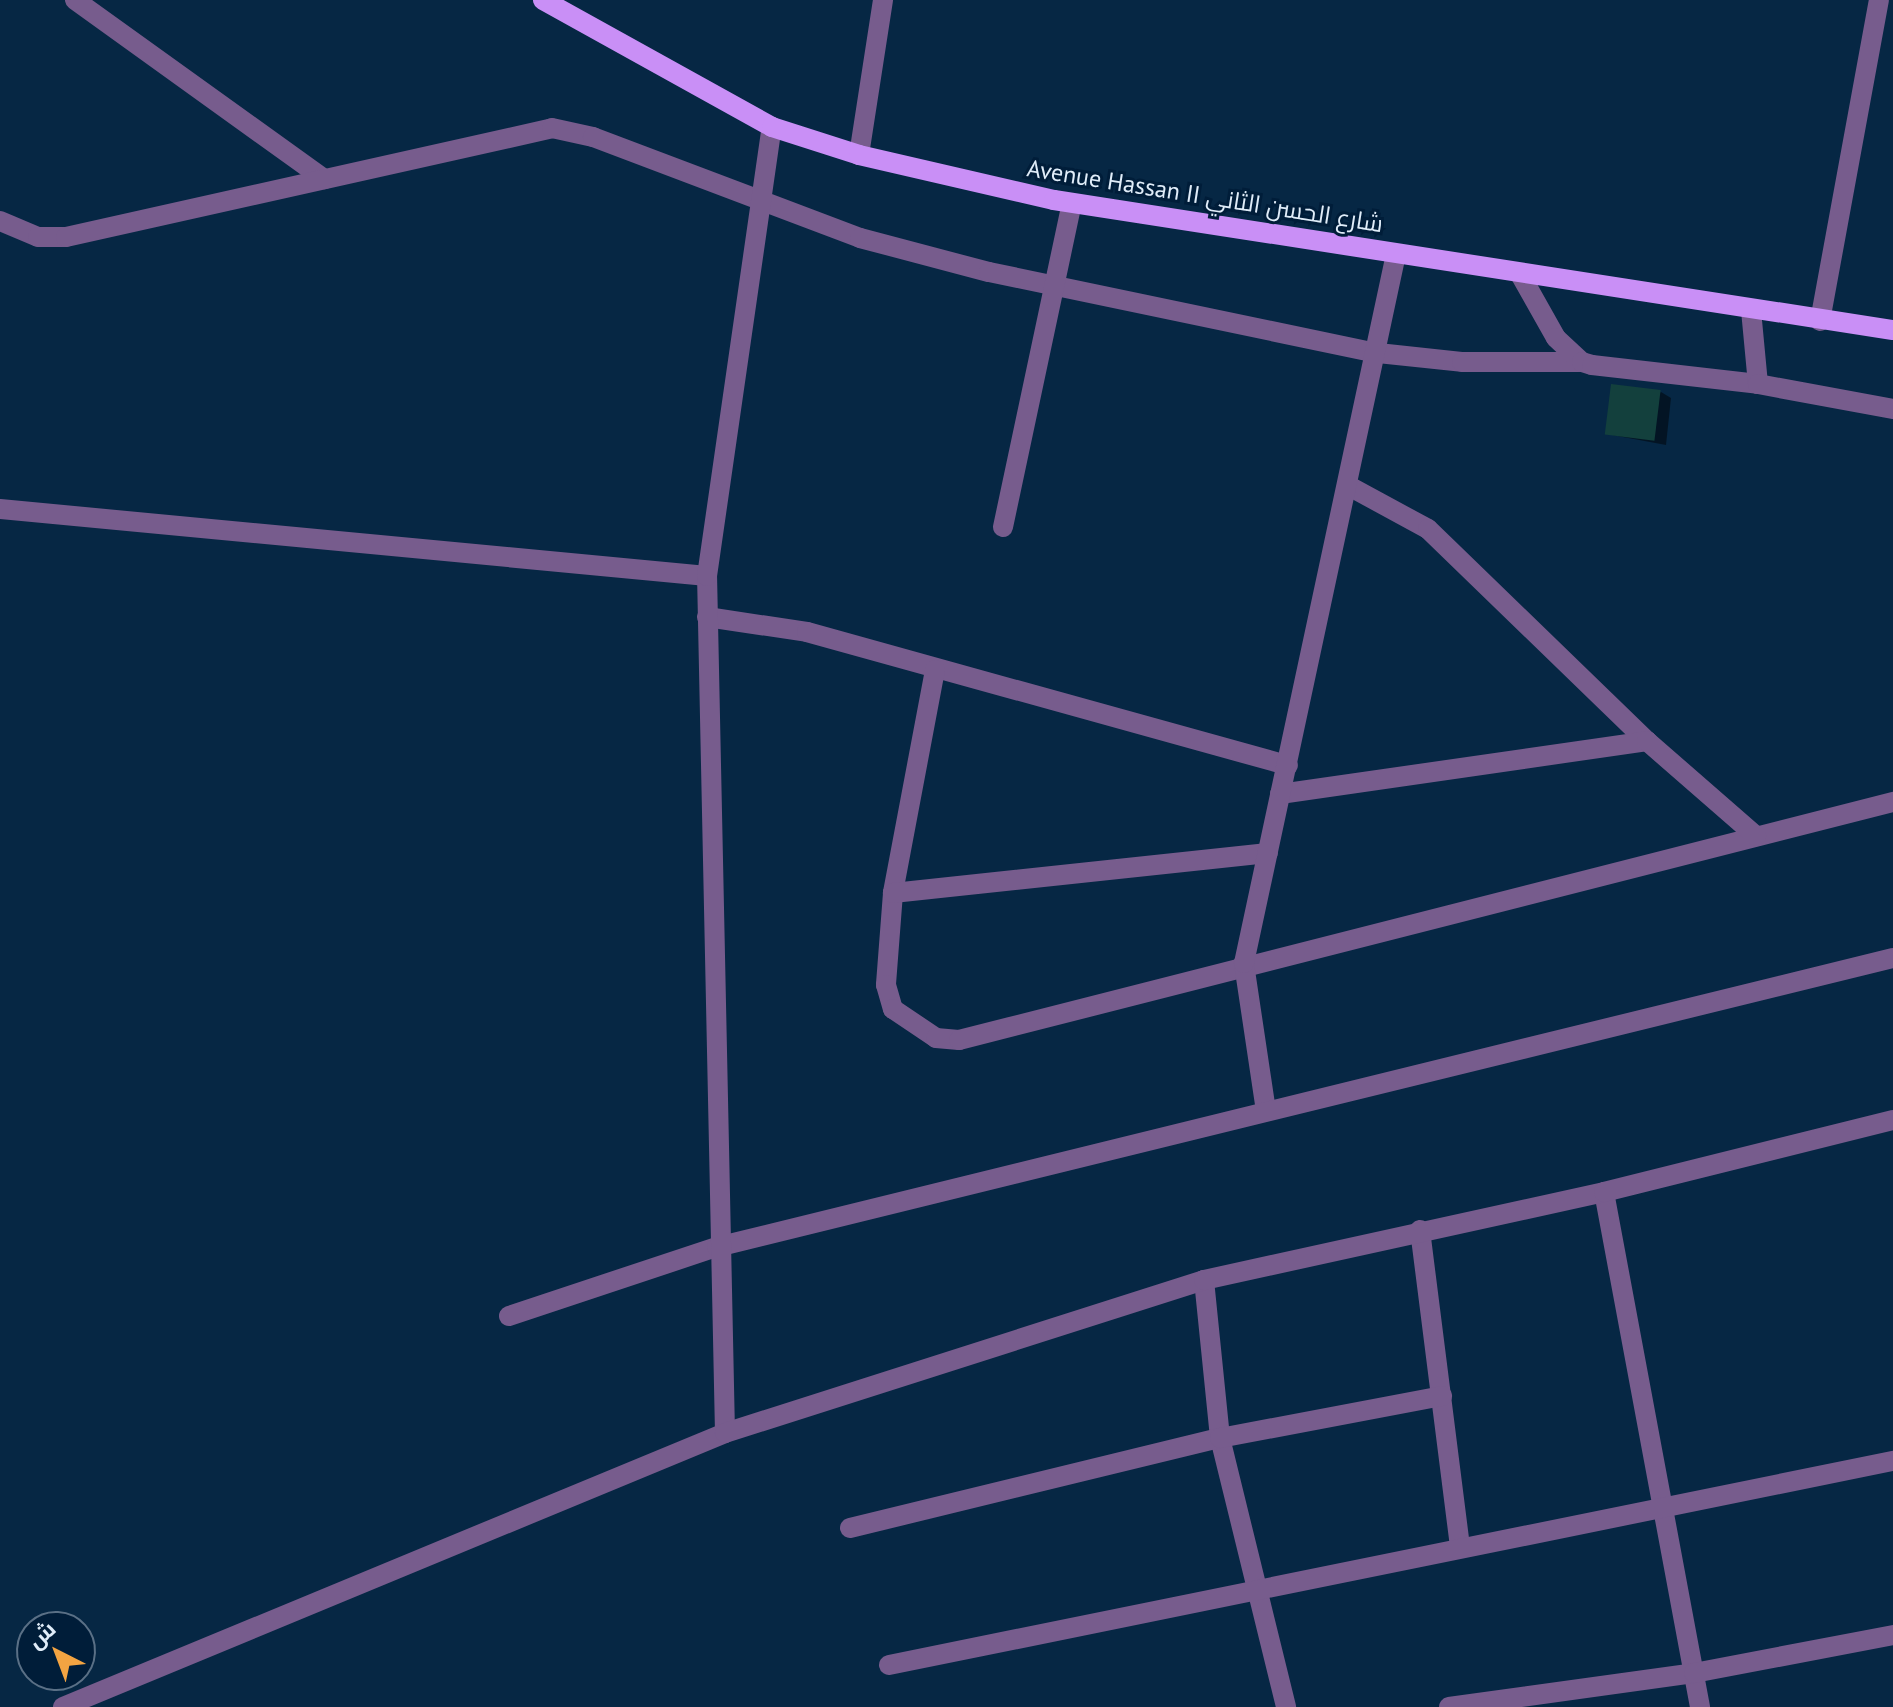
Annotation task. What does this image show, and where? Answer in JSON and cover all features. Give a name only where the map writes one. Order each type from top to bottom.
[{"type":"main road","name":"Avenue Hassan II شارع الحسن الثاني","points":[[543,0],[772,127],[859,155],[1072,203],[1893,330]]},
{"type":"street","points":[[75,0],[324,179]]},
{"type":"street","points":[[859,155],[883,0]]},
{"type":"street","points":[[1820,321],[1879,0]]},
{"type":"street","points":[[725,1433],[717,1247],[707,576],[759,198],[772,127]]},
{"type":"street","points":[[0,221],[38,237],[66,237],[552,128],[593,137],[860,238],[1378,353],[1462,362],[1582,362],[1758,384],[1893,409]]},
{"type":"street","points":[[1003,527],[1072,203]]},
{"type":"street","points":[[1266,1111],[1244,963],[1378,353],[1396,254]]},
{"type":"street","points":[[1520,274],[1549,328],[1582,362]]},
{"type":"street","points":[[1751,310],[1758,384]]},
{"type":"street","points":[[1347,485],[1428,529],[1647,741],[1756,836]]},
{"type":"street","points":[[0,509],[707,576]]},
{"type":"street","points":[[707,617],[807,632],[935,670],[1288,765]]},
{"type":"street","points":[[935,670],[893,893],[886,985],[893,1009],[936,1038],[959,1040],[1244,963],[1893,802]]},
{"type":"street","points":[[1280,794],[1647,741]]},
{"type":"street","points":[[893,893],[1268,853]]},
{"type":"street","points":[[509,1316],[717,1247],[1893,958]]},
{"type":"street","points":[[63,1707],[725,1433],[1204,1280],[1420,1230],[1604,1192],[1893,1120]]},
{"type":"street","points":[[1604,1192],[1700,1707]]},
{"type":"street","points":[[1420,1230],[1460,1547]]},
{"type":"street","points":[[1204,1280],[1220,1438],[1254,1589],[1286,1707]]},
{"type":"street","points":[[850,1528],[1220,1438],[1442,1396]]},
{"type":"street","points":[[889,1665],[1662,1505],[1893,1461]]},
{"type":"street","points":[[1449,1707],[1694,1673],[1893,1635]]},
{"type":"building","points":[[1611,384],[1661,390],[1654,441],[1605,435]]}]
